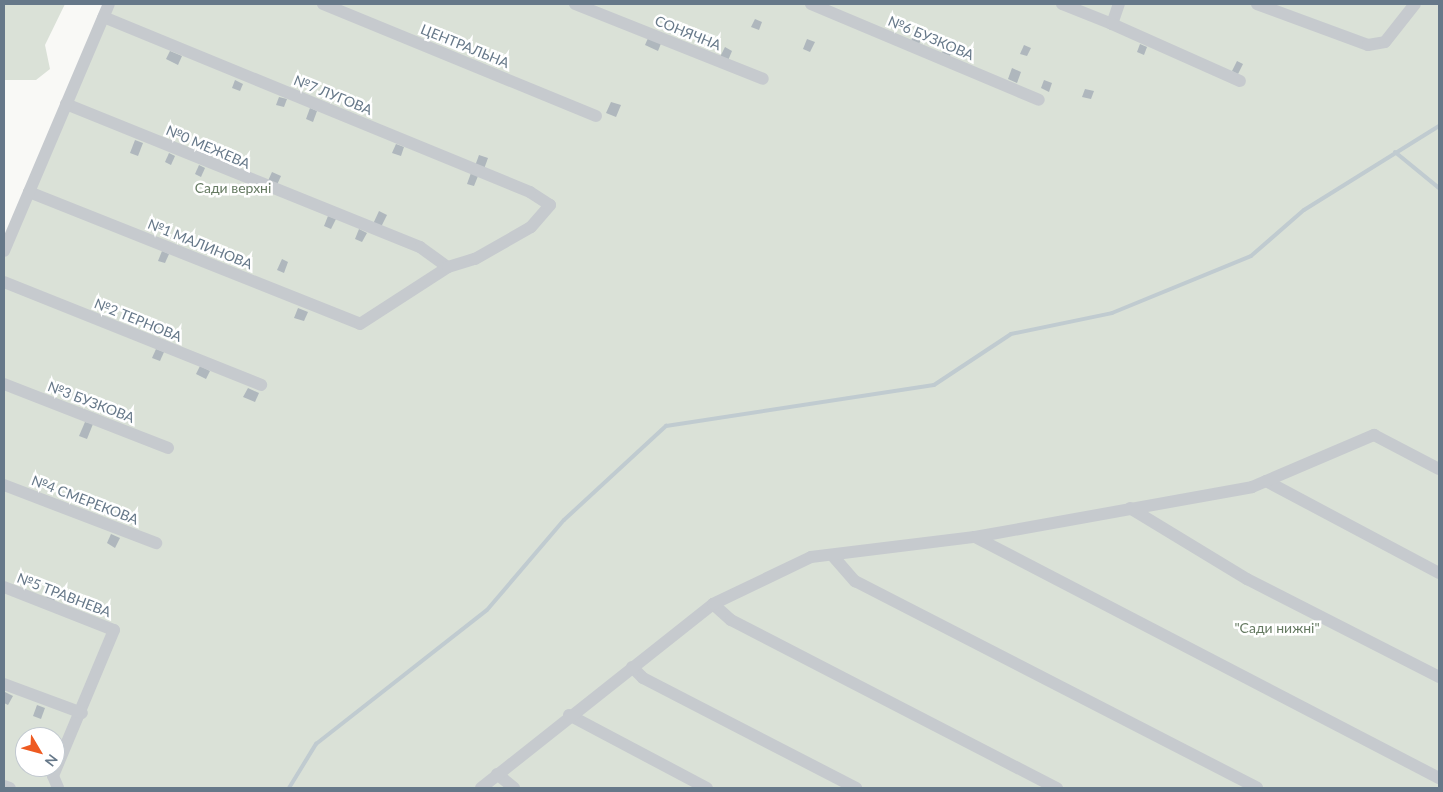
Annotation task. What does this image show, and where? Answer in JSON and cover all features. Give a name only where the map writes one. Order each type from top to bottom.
[{"type":"street","points":[[4,251],[108,4]]},
{"type":"street","name":"ЦЕНТРАЛЬНА","points":[[323,4],[596,116]]},
{"type":"street","name":"СОНЯЧНА","points":[[575,4],[763,79]]},
{"type":"street","name":"№6 БУЗКОВА","points":[[810,4],[1039,100]]},
{"type":"street","points":[[1062,4],[1240,81]]},
{"type":"street","points":[[1112,24],[1120,4]]},
{"type":"street","points":[[1257,4],[1348,41],[1368,45],[1385,42],[1415,4]]},
{"type":"street","name":"№7 ЛУГОВА","points":[[103,17],[530,192],[550,205],[531,227],[475,259],[448,266]]},
{"type":"street","name":"№0 МЕЖЕВА","points":[[66,104],[420,247],[448,266]]},
{"type":"street","name":"№1 МАЛИНОВА","points":[[29,192],[360,324],[448,266]]},
{"type":"street","name":"№2 ТЕРНОВА","points":[[4,282],[261,385]]},
{"type":"street","name":"№3 БУЗКОВА","points":[[4,384],[168,448]]},
{"type":"street","points":[[481,788],[569,716],[713,604],[811,557],[975,537],[1266,481],[1374,435],[1439,469]]},
{"type":"street","points":[[1266,481],[1439,573]]},
{"type":"street","name":"№4 СМЕРЕКОВА","points":[[4,485],[156,543]]},
{"type":"street","points":[[1130,508],[1247,579],[1439,677]]},
{"type":"street","points":[[975,537],[1439,778]]},
{"type":"street","points":[[832,555],[855,581],[1257,788]]},
{"type":"street","name":"№5 ТРАВНЕВА","points":[[4,588],[114,630],[82,713]]},
{"type":"street","points":[[713,604],[731,620],[1057,788]]},
{"type":"street","points":[[632,667],[643,678],[856,788]]},
{"type":"street","points":[[4,684],[82,713],[53,776],[58,788]]},
{"type":"street","points":[[569,716],[707,788]]},
{"type":"street","points":[[497,774],[514,788]]},
{"type":"street","points":[[4,786],[10,788]]},
{"type":"green space","points":[[4,4],[65,4],[45,45],[50,69],[36,80],[4,80]]},
{"type":"green space","points":[[112,4],[1439,4],[1439,788],[4,788],[4,259]]},
{"type":"building","points":[[755,19],[762,22],[759,30],[751,27]]},
{"type":"building","points":[[915,32],[923,35],[919,44],[911,41]]},
{"type":"building","points":[[649,36],[662,41],[658,51],[645,45]]},
{"type":"building","points":[[807,39],[815,42],[810,52],[803,49]]},
{"type":"building","points":[[1140,44],[1147,47],[1144,55],[1137,52]]},
{"type":"building","points":[[945,45],[953,48],[950,56],[942,53]]},
{"type":"building","points":[[1024,45],[1031,48],[1027,56],[1020,54]]},
{"type":"building","points":[[725,47],[732,51],[727,63],[719,59]]},
{"type":"building","points":[[170,51],[182,56],[178,65],[166,59]]},
{"type":"building","points":[[1237,61],[1243,64],[1238,74],[1232,71]]},
{"type":"building","points":[[1012,68],[1021,72],[1017,83],[1008,79]]},
{"type":"building","points":[[235,80],[243,84],[240,91],[232,88]]},
{"type":"building","points":[[1044,80],[1052,83],[1049,92],[1041,88]]},
{"type":"building","points":[[1085,89],[1094,91],[1091,99],[1082,97]]},
{"type":"building","points":[[279,97],[287,99],[284,107],[276,105]]},
{"type":"building","points":[[611,102],[621,105],[616,117],[606,113]]},
{"type":"building","points":[[310,108],[317,111],[313,122],[306,119]]},
{"type":"building","points":[[135,140],[143,143],[138,156],[130,153]]},
{"type":"building","points":[[396,144],[404,147],[401,156],[392,153]]},
{"type":"building","points":[[169,153],[175,156],[171,165],[165,162]]},
{"type":"building","points":[[479,155],[488,158],[484,169],[475,166]]},
{"type":"building","points":[[199,165],[205,168],[201,177],[195,174]]},
{"type":"building","points":[[272,172],[281,176],[276,187],[267,183]]},
{"type":"building","points":[[471,173],[478,176],[474,186],[467,184]]},
{"type":"building","points":[[379,211],[387,215],[381,227],[373,224]]},
{"type":"building","points":[[328,216],[336,219],[331,229],[324,226]]},
{"type":"building","points":[[359,229],[367,233],[362,242],[355,239]]},
{"type":"building","points":[[162,251],[169,254],[165,263],[158,261]]},
{"type":"building","points":[[282,259],[288,262],[284,273],[277,270]]},
{"type":"building","points":[[298,308],[308,312],[304,321],[294,318]]},
{"type":"building","points":[[156,349],[164,352],[160,361],[152,358]]},
{"type":"building","points":[[200,366],[210,371],[206,379],[196,374]]},
{"type":"building","points":[[248,388],[259,393],[255,402],[243,397]]},
{"type":"building","points":[[85,422],[93,424],[87,439],[79,436]]},
{"type":"building","points":[[111,534],[120,538],[115,548],[107,543]]},
{"type":"building","points":[[51,587],[59,590],[53,604],[45,600]]},
{"type":"building","points":[[5,692],[13,696],[8,705],[4,703]]},
{"type":"building","points":[[37,705],[45,708],[41,719],[33,716]]},
{"type":"waterway","points":[[289,788],[316,744],[487,610],[564,520],[666,426],[934,385],[1011,334],[1112,313],[1251,256],[1304,210],[1439,126]]},
{"type":"waterway","points":[[1395,152],[1439,188]]},
{"type":"park label","name":"Сади верхні","points":[[233,188]]},
{"type":"park label","name":"\"Сади нижні\"","points":[[1277,628]]}]
